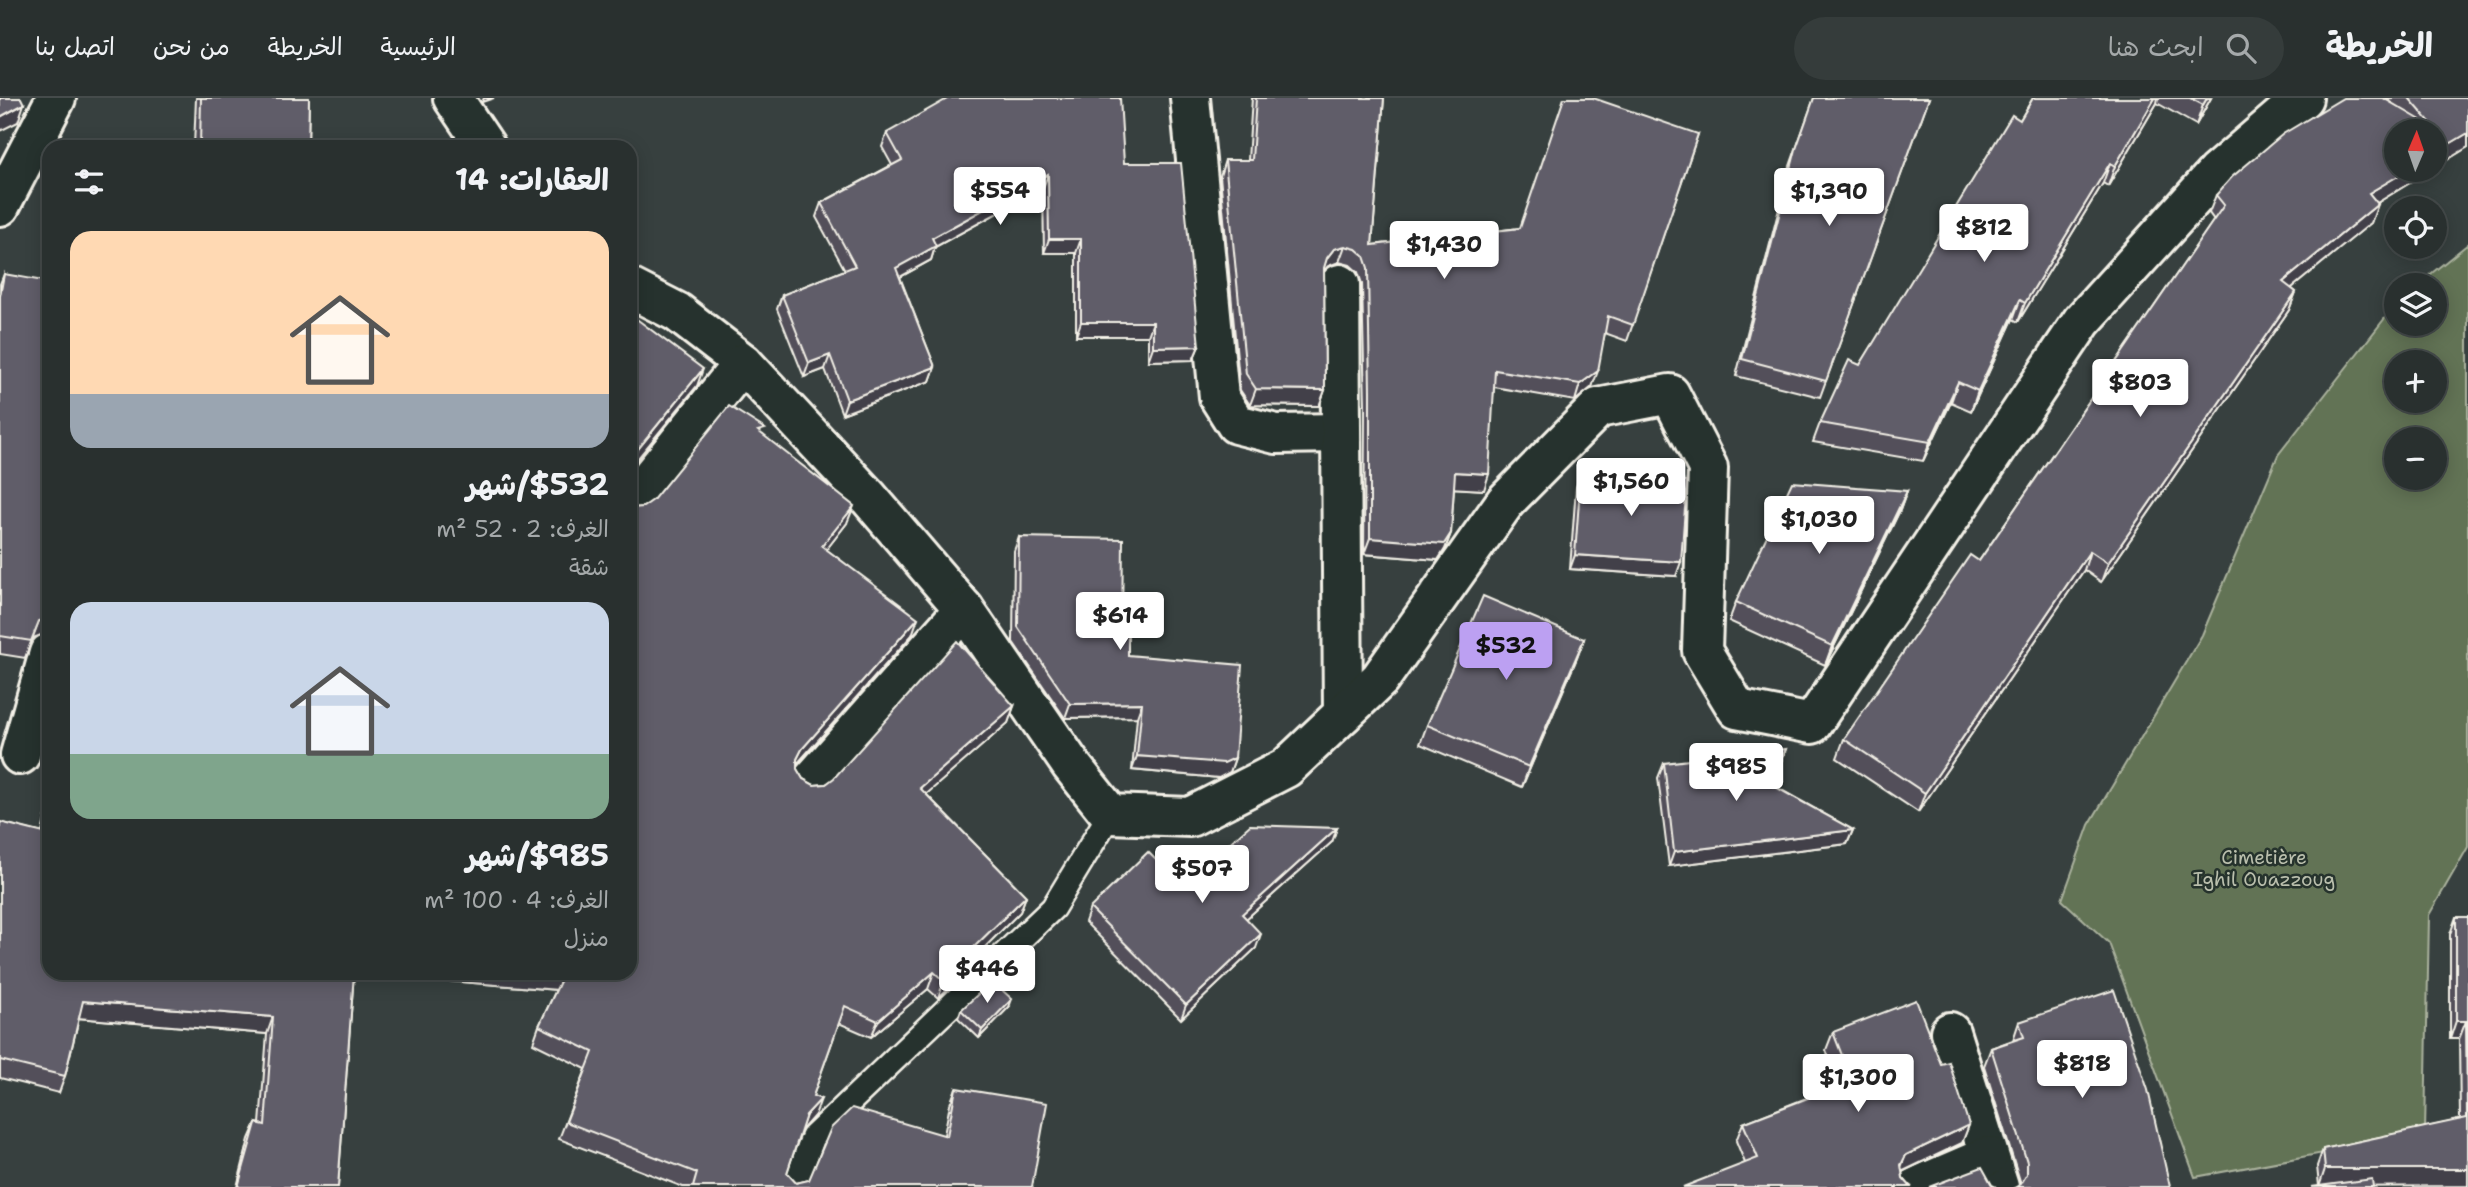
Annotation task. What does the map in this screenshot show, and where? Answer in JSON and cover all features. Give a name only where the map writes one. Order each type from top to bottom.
[{"type":"street","points":[[0,206],[56,98]]},
{"type":"street","points":[[453,98],[481,140]]},
{"type":"street","points":[[1190,98],[1219,397],[1236,424],[1276,434],[1341,433]]},
{"type":"street","points":[[637,292],[677,312],[743,363],[869,498],[964,609],[1071,765],[1110,814],[1190,817],[1286,768],[1380,680],[1506,501],[1598,408],[1670,394],[1708,468],[1702,651],[1737,709],[1812,724],[2082,321],[2216,173],[2303,98]]},
{"type":"street","points":[[1340,284],[1343,713]]},
{"type":"street","points":[[637,494],[743,363]]},
{"type":"street","points":[[812,780],[964,609]]},
{"type":"street","points":[[20,755],[42,678]]},
{"type":"street","points":[[1916,1187],[1994,1171],[1950,1032]]},
{"type":"lane","points":[[794,1187],[813,1137],[1053,908],[1110,814]]},
{"type":"green space","name":"Cimetière Ighil Ouazzoug","points":[[2468,244],[2468,847],[2429,915],[2425,1134],[2195,1177],[2109,943],[2062,900],[2089,825],[2202,635],[2278,455],[2384,319],[2384,336],[2447,336],[2447,273],[2432,273]]},
{"type":"building","points":[[0,98],[21,98],[24,104],[0,117]]},
{"type":"building","points":[[201,98],[309,98],[308,140],[200,140]]},
{"type":"building","points":[[949,98],[1120,98],[1124,163],[1181,163],[1199,346],[1153,347],[1153,322],[1081,322],[1081,239],[1049,239],[1048,174],[932,238],[936,246],[896,268],[935,367],[847,400],[830,355],[809,363],[782,295],[855,266],[821,203],[902,160],[887,133]]},
{"type":"building","points":[[1256,98],[1384,98],[1372,245],[1520,228],[1564,98],[1593,98],[1698,134],[1633,325],[1608,316],[1598,371],[1580,384],[1495,370],[1489,474],[1455,472],[1451,533],[1444,544],[1370,538],[1368,268],[1364,256],[1356,249],[1345,246],[1334,249],[1324,268],[1325,390],[1256,389],[1246,374],[1225,160],[1252,160]]},
{"type":"building","points":[[1814,98],[1929,98],[1826,381],[1742,359],[1796,149]]},
{"type":"building","points":[[2033,98],[2155,98],[2115,166],[2110,163],[2025,303],[2020,300],[1978,391],[1958,382],[1930,442],[1820,423],[1849,360],[1860,365],[2012,115],[2020,120]]},
{"type":"building","points":[[2190,98],[2207,98],[2203,105]]},
{"type":"building","points":[[2343,98],[2383,98],[2419,119],[2384,119],[2384,182],[2388,182],[2369,193],[2378,204],[2283,282],[2296,292],[2108,563],[2090,551],[1925,793],[1844,739],[1970,555],[1979,561],[2224,205],[2216,195],[2232,177],[2283,134]]},
{"type":"building","points":[[2409,98],[2468,98],[2468,133],[2447,145],[2447,119],[2427,119]]},
{"type":"building","points":[[4,274],[42,281],[42,620],[39,621],[31,641],[0,636],[0,296]]},
{"type":"building","points":[[637,319],[703,369],[637,450]]},
{"type":"building","points":[[729,406],[765,429],[758,431],[854,506],[822,546],[918,618],[802,749],[797,759],[797,769],[803,779],[814,785],[826,784],[834,778],[957,641],[1014,706],[920,788],[1026,896],[972,949],[975,952],[944,981],[934,972],[878,1021],[845,1006],[813,1096],[821,1099],[806,1115],[787,1173],[796,1183],[809,1180],[831,1128],[852,1108],[947,1136],[956,1088],[1047,1103],[1032,1187],[693,1187],[697,1173],[566,1122],[593,1052],[539,1026],[561,980],[637,980],[637,508],[653,500]]},
{"type":"building","points":[[1581,473],[1687,481],[1681,562],[1575,555]]},
{"type":"building","points":[[1792,482],[1907,491],[1832,646],[1736,602]]},
{"type":"building","points":[[1019,537],[1123,539],[1122,630],[1128,629],[1128,655],[1242,665],[1235,758],[1224,763],[1137,756],[1142,703],[1070,704],[1018,627]]},
{"type":"building","points":[[1483,596],[1584,639],[1529,767],[1427,725]]},
{"type":"building","points":[[1786,749],[1770,784],[1853,830],[1674,852],[1664,763]]},
{"type":"building","points":[[0,822],[42,832],[42,980],[353,980],[338,1187],[238,1187],[256,1123],[265,1125],[273,1017],[83,1001],[65,1076],[0,1060]]},
{"type":"building","points":[[1250,825],[1337,828],[1242,914],[1261,934],[1186,1005],[1090,908],[1148,852],[1176,880],[1193,864],[1199,870]]},
{"type":"building","points":[[2456,917],[2468,917],[2468,1169],[2325,1169],[2323,1149],[2467,1118],[2466,1021],[2456,1021]]},
{"type":"building","points":[[992,981],[1012,999],[982,1030],[961,1010]]},
{"type":"building","points":[[2114,990],[2148,1090],[2170,1187],[2016,1187],[2027,1174],[2027,1162],[1991,1048],[2024,1037],[2019,1022]]},
{"type":"building","points":[[1916,1000],[1941,1064],[1949,1062],[1969,1125],[1906,1155],[1901,1165],[1903,1178],[1912,1187],[1683,1187],[1758,1158],[1743,1123],[1852,1081],[1833,1032]]},
{"type":"building","points":[[1982,1167],[1992,1185],[1996,1187],[1929,1187]]},
{"type":"building","points":[[2372,1179],[2373,1187],[2311,1187]]}]
